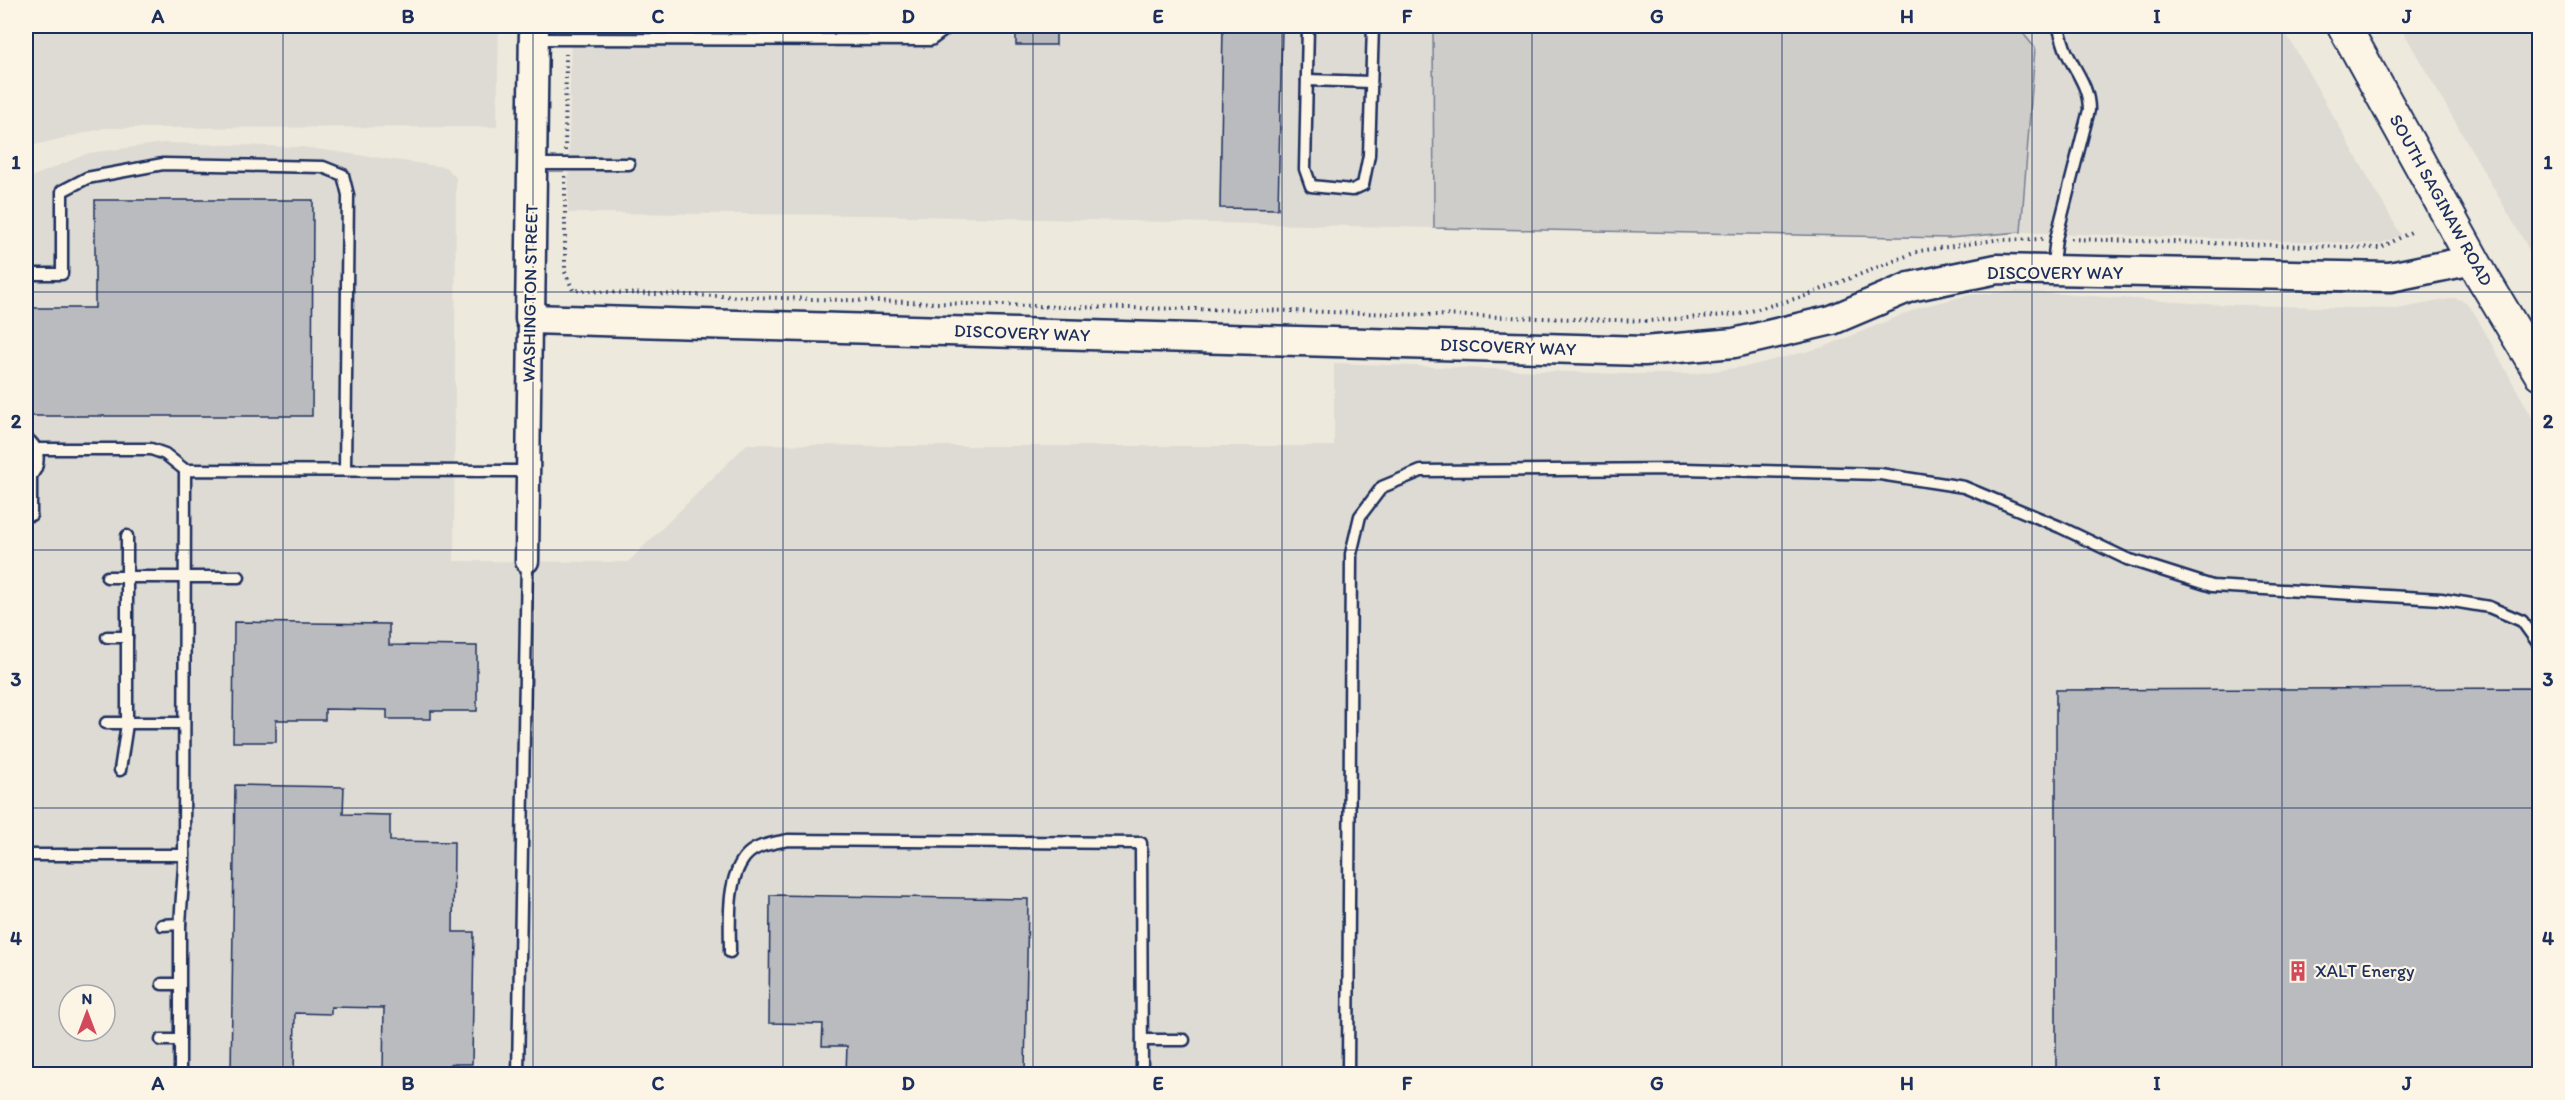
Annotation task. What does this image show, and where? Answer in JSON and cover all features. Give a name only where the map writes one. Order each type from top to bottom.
[{"type":"main road","name":"SOUTH SAGINAW ROAD","points":[[2344,26],[2474,260],[2540,373]]},
{"type":"street","name":"WASHINGTON STREET","points":[[527,561],[534,32]]},
{"type":"street","name":"DISCOVERY WAY","points":[[530,319],[1644,351],[1734,343],[1832,320],[1910,287],[1997,269],[2390,277],[2474,260]]},
{"type":"lane","points":[[534,32],[568,39],[931,40],[950,26]]},
{"type":"lane","points":[[1308,26],[1305,169],[1311,186],[1352,190],[1364,185],[1369,155],[1373,26]]},
{"type":"lane","points":[[2052,271],[2056,239],[2089,110],[2089,97],[2085,85],[2067,52],[2058,26]]},
{"type":"lane","points":[[1307,80],[1371,82]]},
{"type":"lane","points":[[26,274],[62,274],[63,191],[87,178],[163,164],[323,167],[343,175],[348,195],[345,470]]},
{"type":"lane","points":[[532,164],[629,164]]},
{"type":"lane","points":[[26,438],[36,449],[37,465],[28,478],[31,515]]},
{"type":"lane","points":[[36,449],[151,448],[165,454],[185,470],[528,471]]},
{"type":"lane","points":[[1348,1074],[1351,554],[1360,516],[1382,487],[1420,471],[1684,469],[1880,474],[1964,487],[2060,527],[2127,559],[2212,586],[2441,599],[2489,607],[2522,621],[2540,646]]},
{"type":"lane","points":[[180,1074],[180,924],[184,855],[185,470]]},
{"type":"lane","points":[[120,770],[127,724],[128,536]]},
{"type":"lane","points":[[519,1074],[527,561]]},
{"type":"lane","points":[[107,577],[239,577]]},
{"type":"lane","points":[[107,637],[127,637]]},
{"type":"lane","points":[[105,723],[184,723]]},
{"type":"lane","points":[[730,952],[732,893],[735,883],[745,857],[763,845],[788,840],[1141,843],[1142,1074]]},
{"type":"lane","points":[[26,855],[184,855]]},
{"type":"lane","points":[[162,924],[180,924]]},
{"type":"lane","points":[[162,984],[179,984]]},
{"type":"lane","points":[[161,1040],[180,1040]]},
{"type":"lane","points":[[1142,1040],[1184,1040]]},
{"type":"path","points":[[568,39],[565,68],[565,272],[573,290],[1064,308],[1256,310],[1648,321],[1740,314],[1805,296],[1919,251],[1995,240],[2163,240],[2380,248],[2411,232]]},
{"type":"shaded area","points":[[26,26],[499,26],[497,127],[105,128],[26,147]]},
{"type":"shaded area","points":[[571,26],[1433,26],[1434,228],[868,215],[568,213]]},
{"type":"shaded area","points":[[1433,26],[2017,26],[2035,48],[2021,232],[1949,238],[1434,228]]},
{"type":"shaded area","points":[[2017,26],[2282,26],[2401,235],[2380,244],[2021,232],[2035,48]]},
{"type":"shaded area","points":[[2400,26],[2539,26],[2539,267]]},
{"type":"shaded area","points":[[164,143],[302,147],[445,167],[456,177],[454,561],[628,562],[747,444],[1334,446],[1334,363],[1624,374],[1692,374],[1749,366],[1824,347],[1921,307],[1969,295],[2018,291],[2207,304],[2397,309],[2455,298],[2466,302],[2475,314],[2539,430],[2539,1074],[26,1074],[26,179],[89,153]]},
{"type":"building","points":[[1016,26],[1056,26],[1056,45],[1016,45]]},
{"type":"building","points":[[1223,26],[1282,26],[1278,209],[1220,208]]},
{"type":"building","points":[[95,200],[313,200],[312,416],[26,416],[26,308],[95,308]]},
{"type":"building","points":[[234,622],[389,624],[389,645],[477,646],[477,711],[431,711],[431,719],[387,719],[387,710],[325,709],[325,720],[276,720],[276,742],[233,742]]},
{"type":"building","name":"XALT Energy","points":[[2539,688],[2540,1074],[2056,1074],[2056,690]]},
{"type":"building","points":[[235,785],[344,787],[343,814],[390,815],[390,841],[454,842],[453,932],[474,932],[472,1064],[450,1064],[450,1074],[383,1074],[384,1008],[331,1007],[331,1014],[295,1013],[294,1074],[231,1074]]},
{"type":"building","points":[[770,895],[1028,899],[1025,1074],[846,1072],[847,1046],[822,1046],[823,1024],[769,1023]]},
{"type":"place","name":"XALT Energy","points":[[2298,971]]}]
